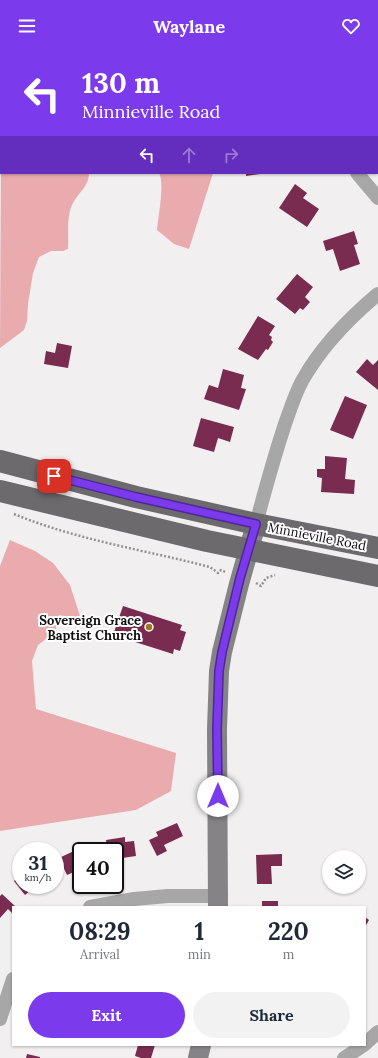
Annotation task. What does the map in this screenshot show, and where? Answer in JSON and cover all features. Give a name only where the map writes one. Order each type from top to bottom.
[{"type":"main road","name":"Minnieville Road","points":[[0,461],[136,497],[256,524],[378,548]]},
{"type":"main road","name":"Minnieville Road","points":[[0,492],[207,541],[378,576]]},
{"type":"street","points":[[358,174],[371,187],[378,198]]},
{"type":"street","points":[[96,906],[134,899],[168,896],[218,901],[217,729],[219,671],[235,599],[276,450],[290,408],[302,382],[317,357],[336,333],[378,294]]},
{"type":"street","points":[[0,1019],[12,982]]},
{"type":"street","points":[[366,1044],[378,1032]]},
{"type":"street","points":[[198,1058],[201,1046]]},
{"type":"street","points":[[344,1058],[363,1046]]},
{"type":"path","points":[[13,514],[65,532],[210,567],[218,573],[221,570]]},
{"type":"shaded area","points":[[1,174],[89,174],[86,185],[75,199],[69,214],[68,249],[63,251],[51,251],[39,257],[33,273],[27,321],[24,330],[0,348]]},
{"type":"shaded area","points":[[159,174],[213,174],[189,249],[174,244],[157,230],[161,178]]},
{"type":"shaded area","points":[[10,540],[35,551],[53,563],[70,585],[81,619],[59,615],[55,632],[38,645],[32,661],[36,709],[176,753],[171,791],[136,810],[0,831],[0,566]]},
{"type":"building","points":[[246,174],[260,174],[246,176]]},
{"type":"building","points":[[295,184],[307,193],[303,198],[319,209],[307,227],[279,208]]},
{"type":"building","points":[[354,231],[358,244],[354,245],[360,264],[340,271],[333,249],[326,251],[323,241]]},
{"type":"building","points":[[297,274],[313,287],[305,297],[310,302],[303,310],[300,308],[295,314],[276,299]]},
{"type":"building","points":[[258,316],[275,326],[269,335],[272,337],[271,340],[273,342],[268,350],[266,349],[258,360],[238,349]]},
{"type":"building","points":[[57,343],[72,346],[68,368],[44,364],[46,351],[55,353]]},
{"type":"building","points":[[367,359],[373,365],[378,360],[378,390],[356,372]]},
{"type":"building","points":[[223,369],[244,375],[241,388],[246,389],[239,410],[204,399],[209,385],[218,388]]},
{"type":"building","points":[[345,396],[367,405],[353,439],[330,430]]},
{"type":"building","points":[[201,418],[234,427],[230,442],[218,438],[214,452],[193,446]]},
{"type":"building","points":[[325,456],[347,458],[345,479],[355,480],[354,494],[321,492],[322,478],[317,477],[317,469],[325,469]]},
{"type":"building","name":"Sovereign Grace Baptist Church","points":[[123,606],[182,625],[180,630],[186,632],[180,651],[174,649],[173,654],[113,635]]},
{"type":"building","points":[[177,823],[183,836],[164,845],[167,851],[157,856],[149,840],[158,836],[156,832]]},
{"type":"building","points":[[125,837],[125,842],[134,841],[136,856],[124,858],[124,842],[106,842],[106,840]]},
{"type":"building","points":[[72,852],[72,873],[67,875],[64,869],[64,856]]},
{"type":"building","points":[[282,854],[282,866],[271,866],[272,884],[257,884],[256,855]]},
{"type":"building","points":[[2,894],[15,906],[12,906],[12,913],[8,909],[0,918],[0,896]]},
{"type":"building","points":[[262,901],[278,901],[278,906],[262,906]]},
{"type":"building","points":[[366,918],[369,920],[366,925]]},
{"type":"building","points":[[138,1046],[155,1046],[151,1058],[141,1058],[135,1056]]},
{"type":"building","points":[[27,1054],[40,1057],[40,1058],[26,1058]]},
{"type":"place","name":"Sovereign Grace Baptist Church","points":[[149,627]]},
{"type":"route","points":[[54,476],[136,497],[256,524],[240,578],[222,652],[219,671],[217,729],[218,796]]}]
